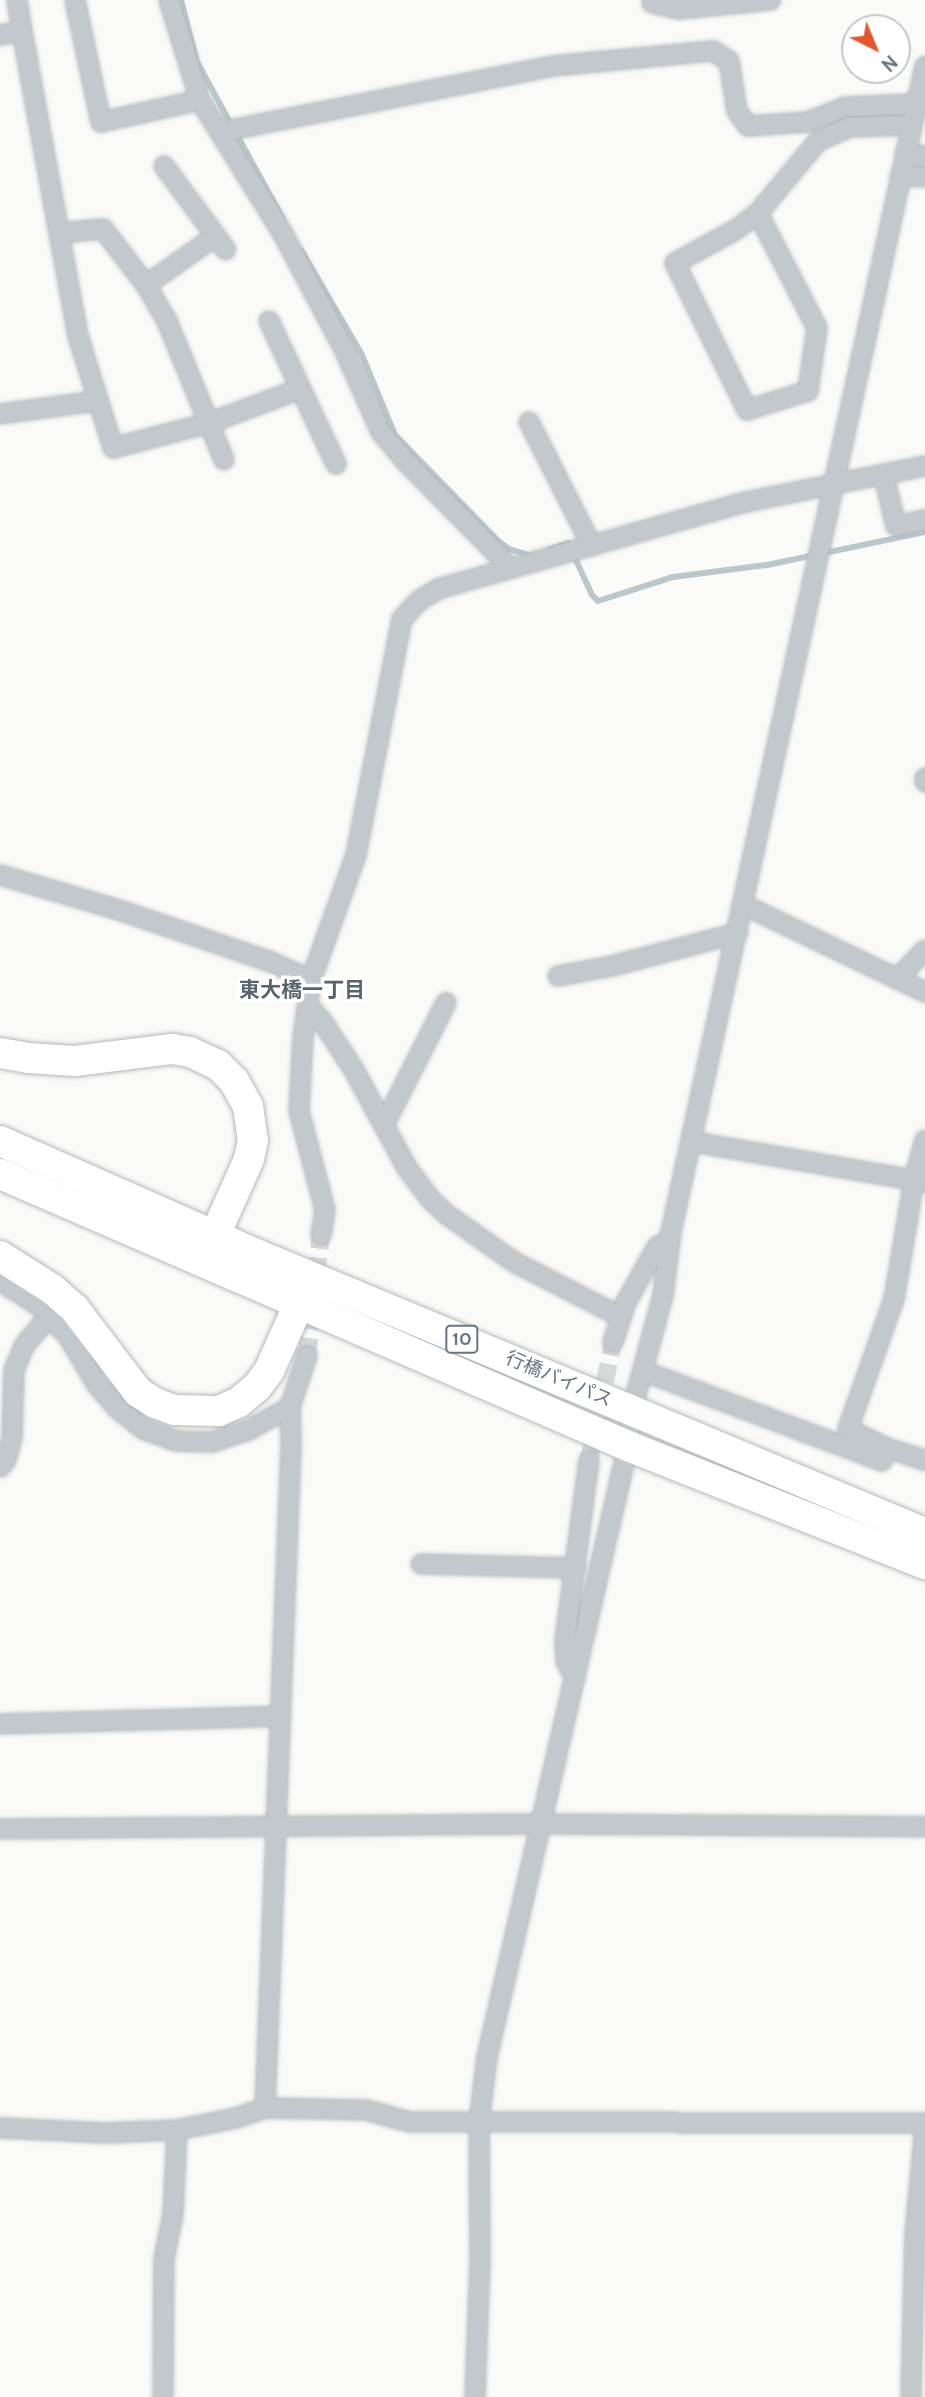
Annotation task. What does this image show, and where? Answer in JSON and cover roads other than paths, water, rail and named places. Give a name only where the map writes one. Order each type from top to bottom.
[{"type":"highway","points":[[0,1053],[75,1061],[172,1049],[190,1052],[218,1065],[234,1081],[248,1106],[253,1140],[249,1158],[215,1235]]},
{"type":"highway","name":"行橋バイパス","points":[[0,1141],[215,1235],[925,1533]]},
{"type":"highway","name":"行橋バイパス","points":[[0,1174],[628,1446],[925,1564]]},
{"type":"highway","points":[[0,1256],[52,1289],[74,1308],[138,1392],[155,1404],[174,1410],[219,1411],[239,1402],[257,1387],[269,1371],[299,1304]]},
{"type":"street","points":[[18,0],[78,336],[113,448],[209,423],[300,389]]},
{"type":"street","points":[[75,0],[101,122],[200,100]]},
{"type":"street","points":[[169,0],[200,100],[283,234],[345,351],[382,432],[405,461],[511,568]]},
{"type":"street","points":[[652,3],[679,9],[771,0]]},
{"type":"street","points":[[0,34],[22,31]]},
{"type":"street","points":[[220,132],[553,66],[713,51],[729,61],[737,111],[748,126],[808,122],[845,107],[917,104]]},
{"type":"street","points":[[475,2397],[480,2261],[479,2123],[487,2057],[628,1446],[632,1410],[663,1295],[670,1240],[925,65]]},
{"type":"street","points":[[758,213],[817,328],[808,391],[747,410],[675,264],[737,229],[758,213],[818,141],[849,127],[912,125]]},
{"type":"street","points":[[905,153],[925,156]]},
{"type":"street","points":[[146,285],[221,243],[163,166]]},
{"type":"street","points":[[900,176],[925,177]]},
{"type":"street","points":[[59,233],[103,229],[146,285],[167,321],[224,460]]},
{"type":"street","points":[[269,321],[336,464]]},
{"type":"street","points":[[0,414],[97,401]]},
{"type":"street","points":[[529,422],[592,546]]},
{"type":"street","points":[[321,1235],[325,1210],[299,1111],[307,1005],[311,980],[356,855],[402,620],[420,600],[438,589],[746,502],[834,487],[925,466]]},
{"type":"street","points":[[884,476],[896,526],[925,520]]},
{"type":"street","points":[[0,875],[122,911],[271,962],[311,980]]},
{"type":"street","points":[[744,905],[925,992]]},
{"type":"street","points":[[558,976],[738,933]]},
{"type":"street","points":[[897,979],[925,950]]},
{"type":"street","points":[[384,1125],[446,1003]]},
{"type":"street","points":[[307,1005],[323,1021],[354,1070],[418,1185],[446,1214],[514,1262],[621,1317]]},
{"type":"street","points":[[925,1140],[920,1181],[894,1299],[848,1429],[887,1448],[925,1460]]},
{"type":"street","points":[[693,1142],[920,1181]]},
{"type":"street","points":[[613,1342],[621,1317],[657,1247],[670,1240]]},
{"type":"street","points":[[0,1282],[49,1316],[68,1336],[97,1385],[119,1410],[143,1429],[176,1441],[212,1442],[249,1430],[290,1408]]},
{"type":"street","points":[[0,1467],[6,1460],[12,1438],[14,1370],[24,1346],[49,1316]]},
{"type":"street","points":[[265,2108],[290,1408],[307,1356]]},
{"type":"street","points":[[643,1371],[882,1461],[887,1448]]},
{"type":"street","points":[[575,1678],[566,1661],[565,1640],[589,1461]]},
{"type":"street","points":[[421,1563],[576,1568]]},
{"type":"street","points":[[0,1724],[281,1716]]},
{"type":"street","points":[[0,1829],[540,1824],[925,1826]]},
{"type":"street","points":[[0,2127],[106,2133],[177,2130],[236,2118],[265,2108],[366,2110],[410,2122],[925,2125],[915,2234],[911,2397]]},
{"type":"street","points":[[163,2397],[164,2259],[173,2214],[177,2130]]},
{"type":"waterway","points":[[181,0],[197,62],[283,219]]},
{"type":"waterway","points":[[301,250],[362,355],[395,435],[498,541],[509,549],[529,555]]},
{"type":"waterway","points":[[550,549],[568,543],[592,595],[598,601],[673,577],[767,565],[925,532]]},
{"type":"tunnel","points":[[307,1356],[321,1235]]},
{"type":"tunnel","points":[[589,1461],[613,1342]]},
{"type":"district","name":"東大橋一丁目","points":[[302,990]]}]
